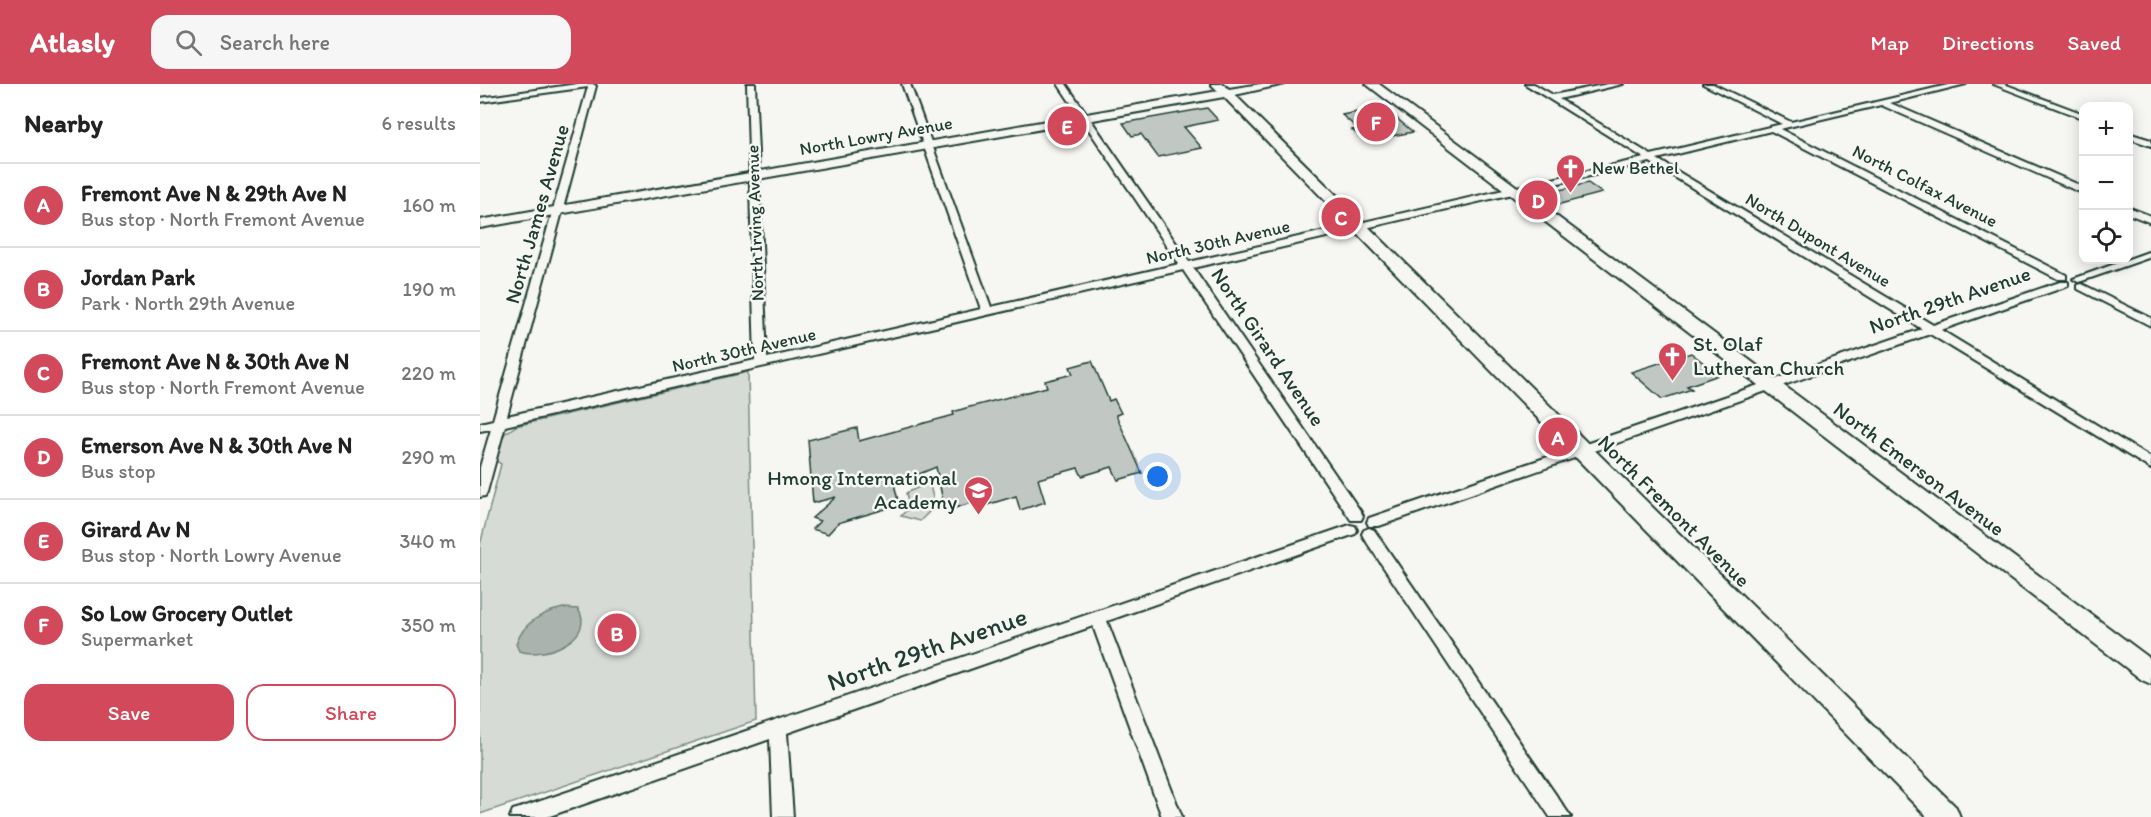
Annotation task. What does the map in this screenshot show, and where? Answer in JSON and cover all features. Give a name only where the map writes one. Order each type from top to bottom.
[{"type":"street","name":"North Irving Avenue","points":[[751,84],[760,363]]},
{"type":"street","points":[[906,84],[987,311]]},
{"type":"street","name":"North Girard Avenue","points":[[1062,84],[1186,266],[1353,523]]},
{"type":"street","name":"North Lowry Avenue","points":[[480,224],[1085,118],[1222,89],[1279,84]]},
{"type":"street","name":"North Emerson Avenue","points":[[1372,84],[2151,673]]},
{"type":"street","name":"North Dupont Avenue","points":[[1529,84],[2151,464]]},
{"type":"street","points":[[1551,98],[1619,84]]},
{"type":"street","points":[[1707,84],[1789,124]]},
{"type":"street","points":[[1930,84],[1942,89]]},
{"type":"street","name":"North 30th Avenue","points":[[480,428],[1514,191],[1962,84]]},
{"type":"street","points":[[1997,84],[2079,115]]},
{"type":"street","points":[[480,100],[591,85]]},
{"type":"street","name":"North James Avenue","points":[[480,492],[591,85]]},
{"type":"street","name":"North Fremont Avenue","points":[[1222,89],[1361,226],[1579,450],[1946,817]]},
{"type":"street","points":[[1883,103],[2079,189]]},
{"type":"street","name":"North Colfax Avenue","points":[[1771,128],[2063,280]]},
{"type":"street","points":[[2133,137],[2151,143]]},
{"type":"street","points":[[2133,212],[2151,220]]},
{"type":"street","points":[[2080,283],[2151,254]]},
{"type":"street","points":[[2063,280],[2080,283],[2151,322]]},
{"type":"street","name":"North 29th Avenue","points":[[1372,528],[1579,450],[1930,330],[2063,280]]},
{"type":"street","points":[[1353,523],[1369,517],[1372,528],[1561,817]]},
{"type":"street","name":"North 29th Avenue","points":[[520,817],[1098,617],[1353,523]]},
{"type":"street","points":[[1098,617],[1172,817]]},
{"type":"street","points":[[778,727],[783,817]]},
{"type":"shaded area","points":[[748,372],[756,721],[480,814],[480,545],[501,464],[496,461],[503,435],[516,426]]},
{"type":"shaded area","points":[[926,484],[930,485],[935,506],[920,521],[901,516],[909,507],[906,493]]},
{"type":"shaded area","points":[[563,608],[578,609],[582,620],[580,629],[574,637],[554,649],[529,653],[519,651],[516,644],[519,636],[529,624],[541,616]]},
{"type":"building","points":[[1383,107],[1413,132],[1365,141],[1352,130],[1358,129],[1342,115]]},
{"type":"building","points":[[1207,108],[1218,120],[1184,127],[1202,148],[1158,157],[1141,134],[1132,136],[1123,123]]},
{"type":"building","name":"New Bethel","points":[[1588,183],[1602,193],[1553,206],[1539,195]]},
{"type":"building","name":"St. Olaf Lutheran Church","points":[[1691,353],[1719,375],[1687,386],[1692,389],[1662,399],[1631,372]]},
{"type":"building","name":"Hmong International Academy","points":[[1092,361],[1109,401],[1114,399],[1121,413],[1116,415],[1142,473],[1118,480],[1112,467],[1082,476],[1078,468],[1038,479],[1045,502],[1020,510],[1016,496],[983,506],[981,500],[945,511],[936,467],[912,477],[893,479],[899,505],[838,523],[828,534],[812,529],[820,521],[812,518],[836,497],[813,503],[808,440],[857,428],[859,441],[954,415],[953,412],[966,408],[1047,387],[1045,381],[1073,374],[1070,367]]},
{"type":"place","name":"So Low Grocery Outlet","points":[[1376,122]]},
{"type":"place","name":"Girard Av N","points":[[1067,126]]},
{"type":"place","name":"New Bethel","points":[[1571,194]]},
{"type":"place","name":"Emerson Ave N & 30th Ave N","points":[[1538,200]]},
{"type":"place","name":"Fremont Ave N & 30th Ave N","points":[[1341,217]]},
{"type":"place","name":"St. Olaf Lutheran Church","points":[[1672,382]]},
{"type":"place","name":"Fremont Ave N & 29th Ave N","points":[[1558,437]]},
{"type":"place","name":"Hmong International Academy","points":[[978,516]]},
{"type":"place","name":"Jordan Park","points":[[617,633]]}]
